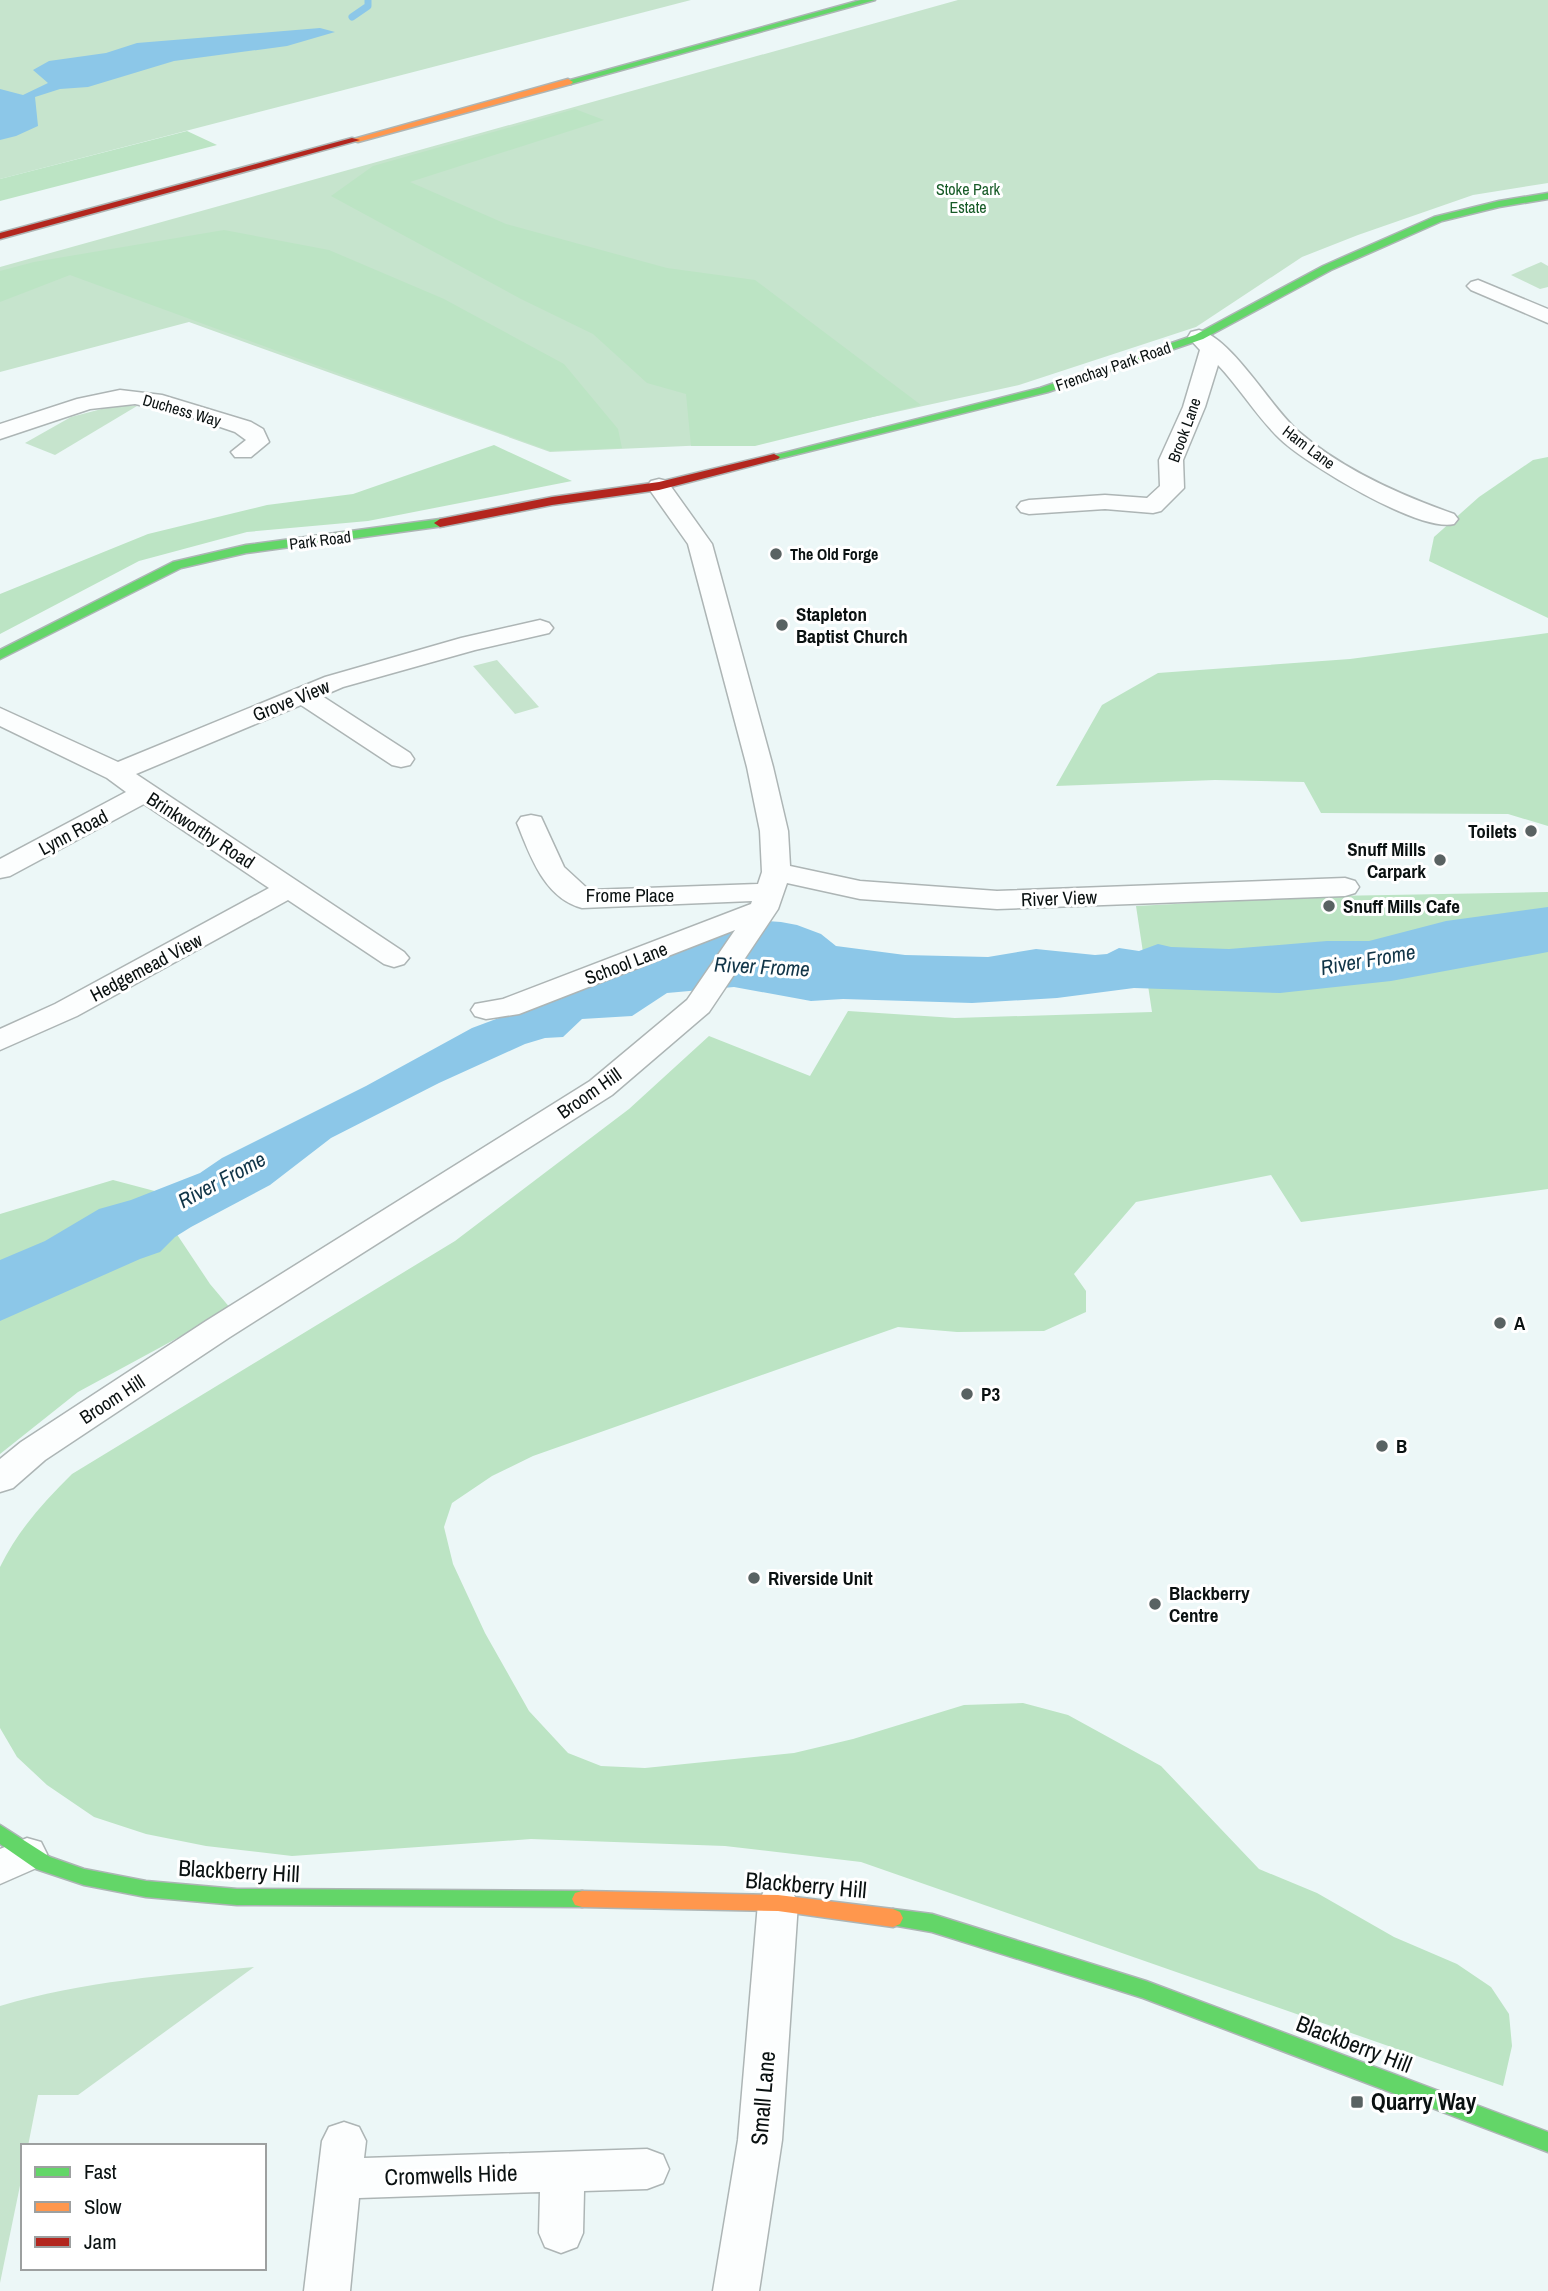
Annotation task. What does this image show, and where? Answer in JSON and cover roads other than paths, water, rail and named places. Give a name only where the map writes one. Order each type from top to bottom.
[{"type":"main road","points":[[0,236],[871,0]]},
{"type":"main road","name":"Frenchay Park Road","points":[[659,486],[1044,390],[1205,343],[1327,268],[1438,219],[1499,204],[1548,196]]},
{"type":"main road","name":"Park Road","points":[[0,655],[177,565],[246,549],[409,528],[552,500],[659,486]]},
{"type":"main road","name":"Blackberry Hill","points":[[9,1851],[84,1877],[146,1888],[237,1896],[638,1898],[778,1903],[932,1923],[1146,1990],[1548,2142]]},
{"type":"street","points":[[1478,286],[1548,317]]},
{"type":"street","name":"Brook Lane","points":[[1029,507],[1105,502],[1153,506],[1172,488],[1171,460],[1194,407],[1205,343]]},
{"type":"street","name":"Ham Lane","points":[[1205,343],[1227,362],[1264,410],[1292,438],[1345,473],[1380,492],[1415,509],[1446,519]]},
{"type":"street","name":"Duchess Way","points":[[0,432],[114,397],[133,397],[153,399],[255,434],[258,442],[243,452]]},
{"type":"street","points":[[659,486],[700,544],[760,766],[774,831],[767,899]]},
{"type":"street","name":"Grove View","points":[[117,772],[334,682],[478,653],[540,628]]},
{"type":"street","points":[[303,695],[401,759]]},
{"type":"street","name":"Brinkworthy Road","points":[[0,716],[117,772],[394,958]]},
{"type":"street","name":"Lynn Road","points":[[0,870],[145,793]]},
{"type":"street","name":"Frome Place","points":[[531,823],[551,871],[582,899],[767,899]]},
{"type":"street","name":"River View","points":[[767,899],[860,890],[997,900],[1345,887]]},
{"type":"street","name":"Hedgemead View","points":[[0,1041],[66,1010],[289,888]]},
{"type":"street","name":"Broom Hill","points":[[0,1479],[33,1451],[218,1329],[601,1088],[704,999],[767,899]]},
{"type":"street","name":"School Lane","points":[[486,1010],[508,1008],[767,899]]},
{"type":"street","name":"Small Lane","points":[[736,2291],[760,2140],[778,1903]]},
{"type":"street","name":"Cromwells Hide","points":[[327,2291],[342,2160],[562,2172],[647,2169]]},
{"type":"street","points":[[561,2233],[562,2172]]},
{"type":"water","points":[[320,28],[335,32],[287,46],[174,61],[88,87],[60,89],[35,97],[38,126],[0,140],[0,89],[23,95],[48,83],[33,70],[49,61],[106,53],[137,43]]},
{"type":"water","name":"River Frome","points":[[1548,907],[1548,952],[1391,981],[1280,993],[1134,988],[1057,998],[972,1003],[843,999],[811,1001],[734,987],[667,993],[632,1016],[582,1019],[563,1037],[545,1038],[525,1044],[439,1083],[331,1138],[270,1185],[191,1227],[175,1237],[160,1252],[0,1321],[0,1260],[45,1241],[99,1209],[131,1200],[200,1173],[222,1158],[366,1086],[472,1028],[740,928],[767,921],[781,922],[821,934],[836,946],[905,955],[988,957],[1036,949],[1095,955],[1107,954],[1119,948],[1139,951],[1158,944],[1229,949],[1327,941],[1369,941],[1446,921]]},
{"type":"waterway","points":[[352,17],[368,6],[368,0]]},
{"type":"place","name":"The Old Forge","points":[[776,554]]},
{"type":"place","name":"Stapleton Baptist Church","points":[[782,625]]},
{"type":"place","name":"Toilets","points":[[1531,831]]},
{"type":"place","name":"Snuff Mills Carpark","points":[[1440,860]]},
{"type":"place","name":"Snuff Mills Cafe","points":[[1329,906]]},
{"type":"place","name":"A","points":[[1500,1323]]},
{"type":"place","name":"P3","points":[[967,1394]]},
{"type":"place","name":"B","points":[[1382,1446]]},
{"type":"place","name":"Riverside Unit","points":[[754,1578]]},
{"type":"place","name":"Blackberry Centre","points":[[1155,1604]]},
{"type":"place","name":"Quarry Way","points":[[1357,2102]]},
{"type":"park label","name":"Stoke Park Estate","points":[[968,198]]}]
